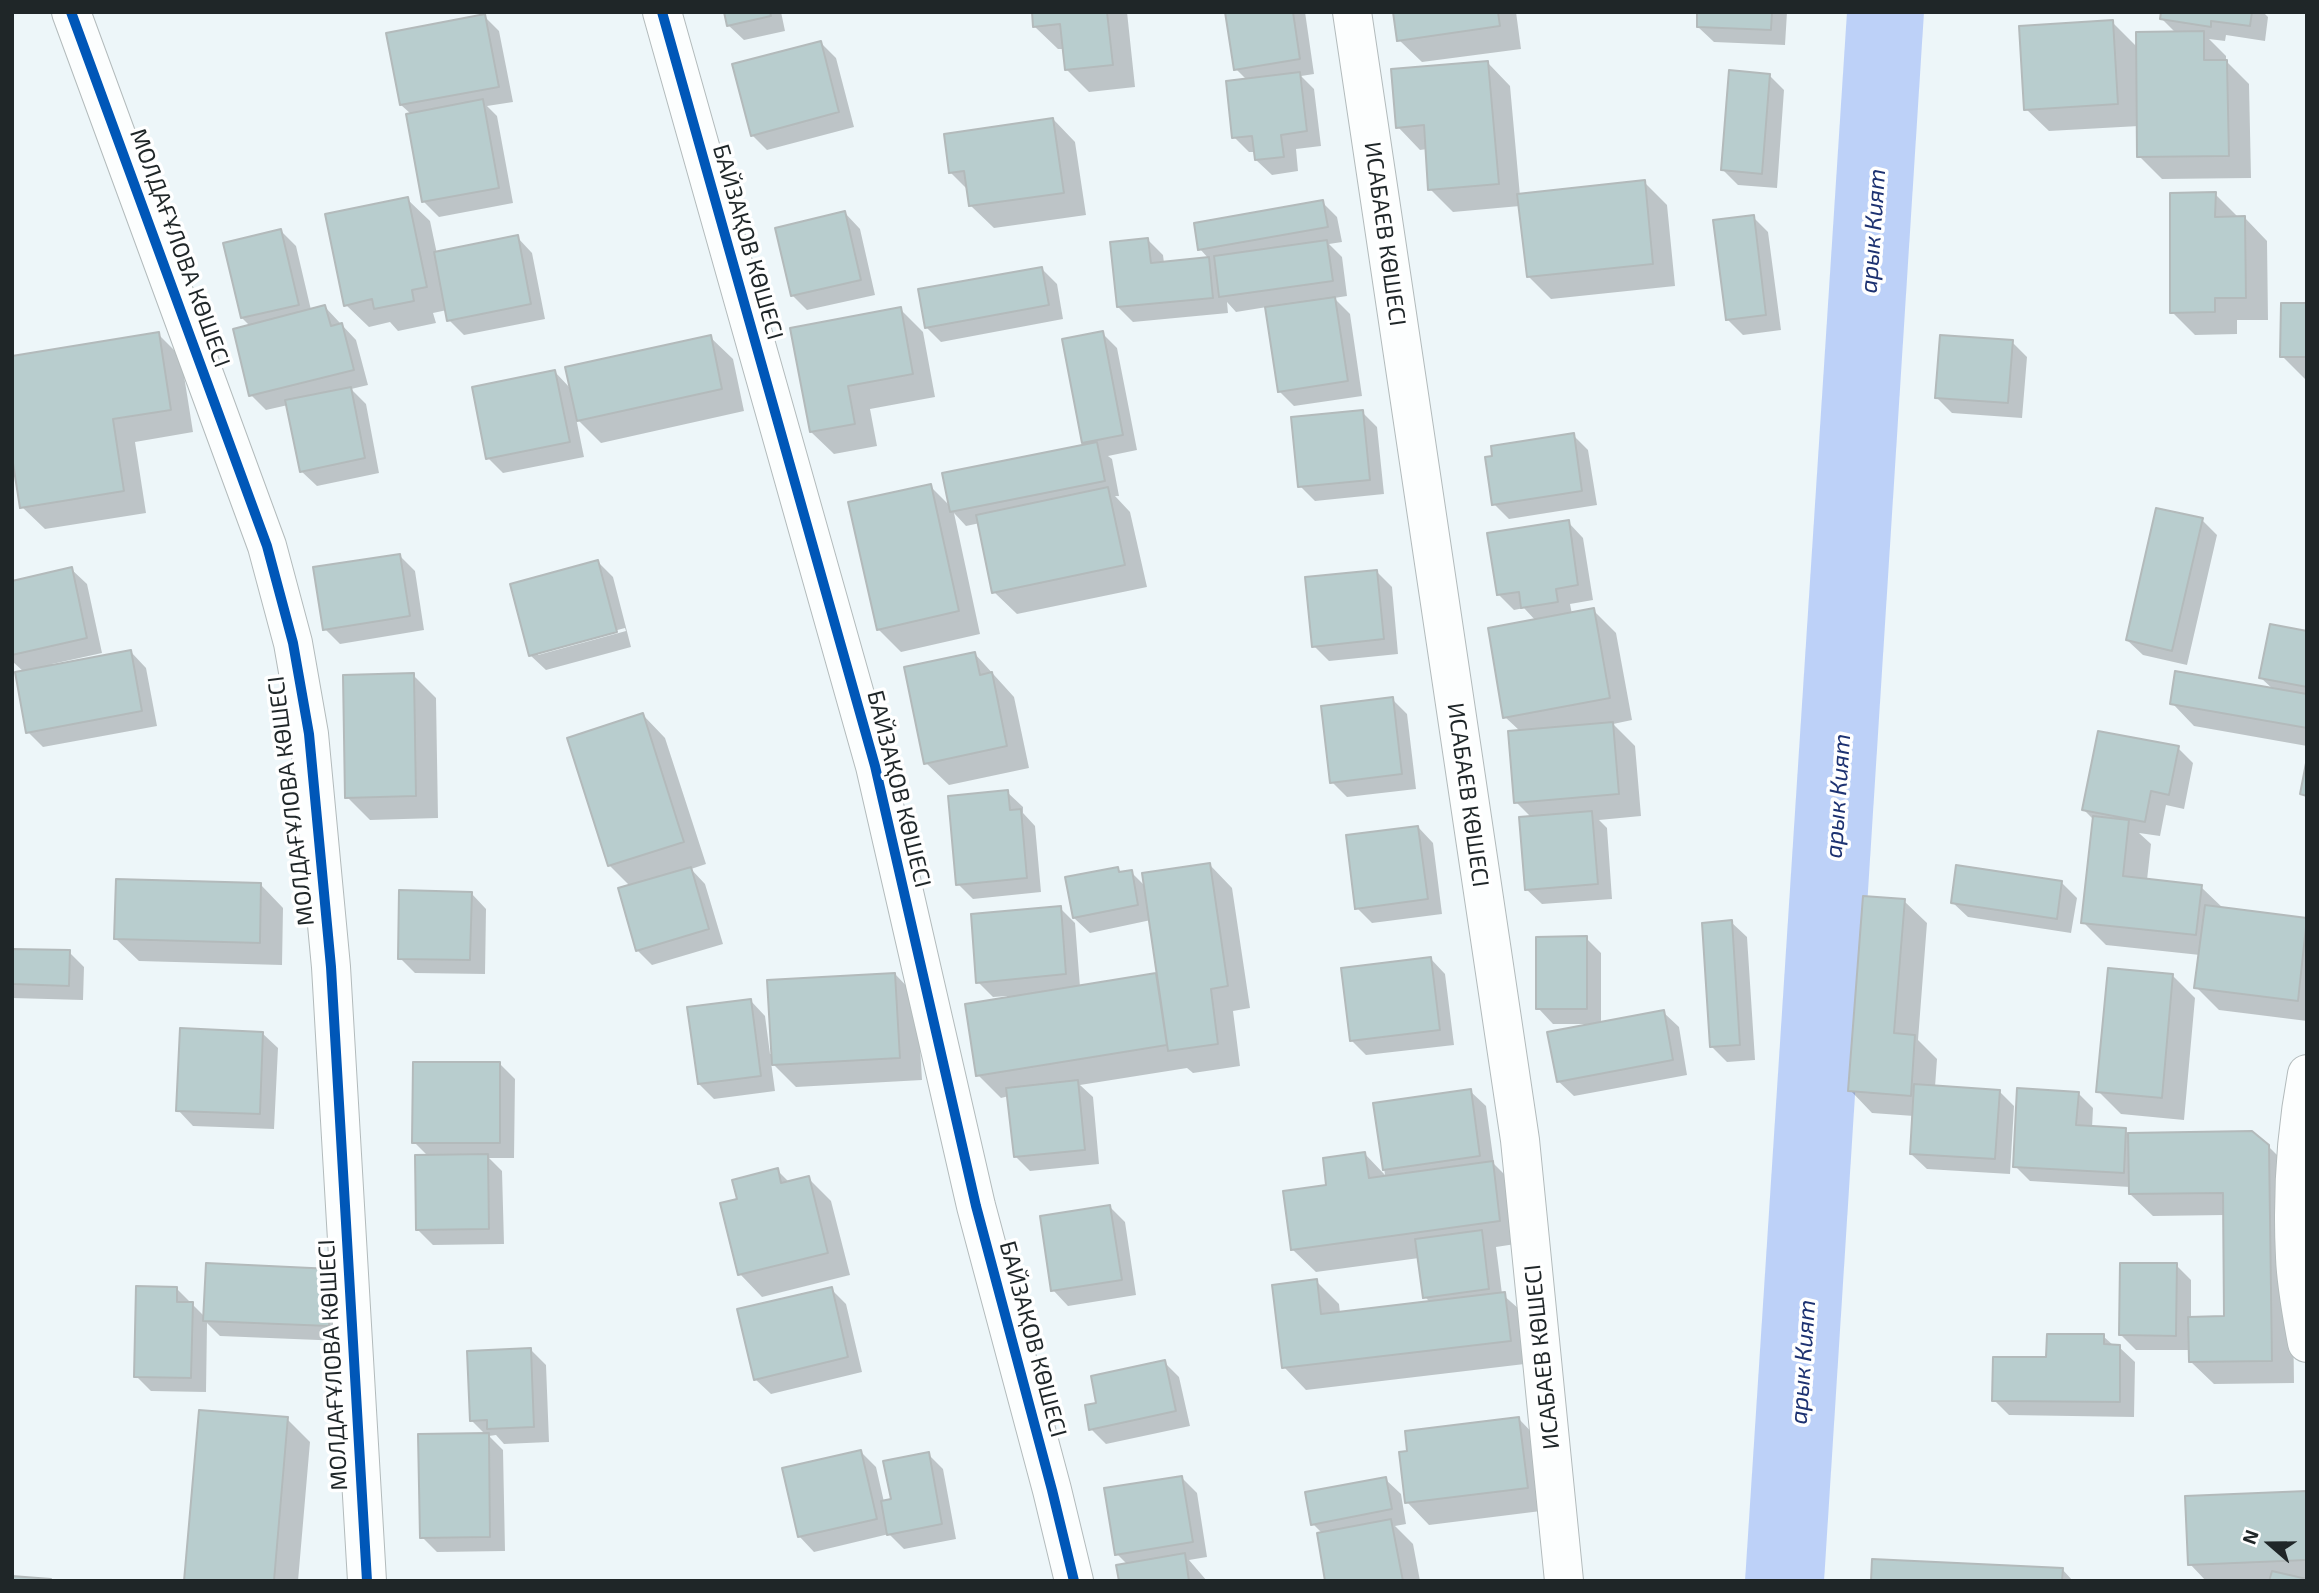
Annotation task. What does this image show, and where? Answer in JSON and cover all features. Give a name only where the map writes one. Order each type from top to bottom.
[{"type":"street","name":"МОЛДАҒҰЛОВА КӨШЕСІ","points":[[71,12],[267,546],[293,643],[309,734],[331,967],[367,1581]]},
{"type":"street","name":"БАЙЗАҚОВ КӨШЕСІ","points":[[662,12],[875,766],[976,1206],[1052,1490],[1073,1581]]},
{"type":"street","name":"ИСАБАЕВ КӨШЕСІ","points":[[1352,12],[1520,1140],[1564,1581]]},
{"type":"street","points":[[2307,1074],[2297,1152],[2294,1228],[2295,1259],[2307,1343]]},
{"type":"water","name":"арык Кият","points":[[1847,12],[1924,12],[1824,1581],[1745,1581]]},
{"type":"building","points":[[724,12],[770,12],[771,16],[727,26]]},
{"type":"building","points":[[1032,12],[1107,12],[1113,65],[1065,70],[1060,24],[1033,27]]},
{"type":"building","points":[[1225,12],[1293,12],[1300,59],[1234,70]]},
{"type":"building","points":[[1393,12],[1498,12],[1500,26],[1397,41]]},
{"type":"building","points":[[1697,12],[1772,12],[1771,30],[1697,27]]},
{"type":"building","points":[[2161,12],[2252,12],[2250,26],[2211,21],[2211,27],[2160,19]]},
{"type":"building","points":[[485,14],[499,87],[400,105],[386,33]]},
{"type":"building","points":[[2113,20],[2118,104],[2024,110],[2019,26]]},
{"type":"building","points":[[2204,31],[2204,60],[2227,60],[2229,156],[2137,157],[2136,32]]},
{"type":"building","points":[[821,41],[839,112],[751,136],[732,64]]},
{"type":"building","points":[[1488,61],[1499,184],[1428,190],[1424,125],[1396,128],[1391,69]]},
{"type":"building","points":[[1729,70],[1770,74],[1762,174],[1721,170]]},
{"type":"building","points":[[1300,72],[1307,131],[1281,135],[1284,157],[1255,160],[1252,136],[1232,138],[1226,81]]},
{"type":"building","points":[[483,99],[499,188],[422,202],[406,114]]},
{"type":"building","points":[[1053,118],[1064,193],[969,206],[964,171],[949,173],[944,134]]},
{"type":"building","points":[[1645,180],[1653,264],[1527,277],[1517,194]]},
{"type":"building","points":[[2216,192],[2215,217],[2245,216],[2246,298],[2215,298],[2215,312],[2170,313],[2170,193]]},
{"type":"building","points":[[408,197],[427,287],[412,290],[414,301],[374,309],[372,299],[344,306],[325,214]]},
{"type":"building","points":[[1323,200],[1328,227],[1198,250],[1194,223]]},
{"type":"building","points":[[845,211],[861,280],[791,296],[775,228]]},
{"type":"building","points":[[1754,215],[1766,315],[1726,320],[1713,220]]},
{"type":"building","points":[[281,229],[299,305],[241,318],[223,243]]},
{"type":"building","points":[[518,235],[531,304],[447,321],[434,252]]},
{"type":"building","points":[[1148,238],[1151,263],[1209,257],[1213,298],[1117,307],[1110,242]]},
{"type":"building","points":[[1327,240],[1333,281],[1219,297],[1214,256]]},
{"type":"building","points":[[1042,267],[1049,305],[925,328],[918,289]]},
{"type":"building","points":[[1335,297],[1348,381],[1278,392],[1265,307]]},
{"type":"building","points":[[2281,303],[2307,303],[2307,357],[2280,357]]},
{"type":"building","points":[[325,305],[331,326],[342,323],[354,370],[249,396],[233,329]]},
{"type":"building","points":[[901,307],[913,374],[848,386],[855,424],[810,432],[790,328]]},
{"type":"building","points":[[1103,331],[1123,435],[1082,443],[1062,339]]},
{"type":"building","points":[[159,332],[171,410],[113,419],[124,491],[20,508],[12,457],[12,356]]},
{"type":"building","points":[[711,335],[722,389],[577,421],[565,367]]},
{"type":"building","points":[[1940,335],[2013,340],[2008,403],[1935,398]]},
{"type":"building","points":[[555,370],[570,442],[486,459],[472,387]]},
{"type":"building","points":[[351,387],[365,458],[300,472],[285,400]]},
{"type":"building","points":[[1363,410],[1370,480],[1298,487],[1291,417]]},
{"type":"building","points":[[1574,433],[1582,491],[1492,505],[1485,457],[1492,456],[1491,446]]},
{"type":"building","points":[[1097,442],[1105,481],[950,512],[942,473]]},
{"type":"building","points":[[931,484],[959,611],[877,630],[848,502]]},
{"type":"building","points":[[1108,487],[1125,565],[992,593],[976,515]]},
{"type":"building","points":[[2156,508],[2203,518],[2172,651],[2126,640]]},
{"type":"building","points":[[1569,520],[1578,585],[1556,589],[1558,602],[1521,608],[1519,592],[1497,595],[1487,533]]},
{"type":"building","points":[[400,554],[410,616],[323,630],[313,567]]},
{"type":"building","points":[[598,560],[617,632],[529,656],[510,584]]},
{"type":"building","points":[[72,567],[87,638],[12,655],[12,581]]},
{"type":"building","points":[[1377,570],[1384,639],[1312,647],[1305,577]]},
{"type":"building","points":[[1594,608],[1610,698],[1503,718],[1488,628]]},
{"type":"building","points":[[2270,624],[2307,631],[2307,687],[2259,678]]},
{"type":"building","points":[[131,650],[142,711],[26,733],[15,672]]},
{"type":"building","points":[[975,652],[980,675],[992,672],[1007,746],[924,764],[904,667]]},
{"type":"building","points":[[2175,671],[2307,694],[2307,728],[2170,704]]},
{"type":"building","points":[[414,673],[416,796],[345,798],[343,675]]},
{"type":"building","points":[[1393,697],[1402,774],[1330,783],[1321,706]]},
{"type":"building","points":[[643,713],[684,842],[608,866],[567,738]]},
{"type":"building","points":[[1613,722],[1619,794],[1514,803],[1508,731]]},
{"type":"building","points":[[2098,731],[2179,746],[2169,795],[2151,791],[2145,822],[2082,810]]},
{"type":"building","points":[[2307,758],[2307,796],[2300,794]]},
{"type":"building","points":[[1008,790],[1010,810],[1021,809],[1027,878],[956,885],[948,796]]},
{"type":"building","points":[[1592,811],[1598,884],[1525,890],[1519,817]]},
{"type":"building","points":[[2093,816],[2129,820],[2123,876],[2202,885],[2196,935],[2081,923]]},
{"type":"building","points":[[1418,826],[1428,899],[1355,909],[1346,835]]},
{"type":"building","points":[[1210,863],[1228,986],[1211,989],[1218,1044],[1168,1051],[1142,873]]},
{"type":"building","points":[[1956,865],[2062,881],[2057,919],[1951,903]]},
{"type":"building","points":[[691,867],[709,929],[636,951],[618,888]]},
{"type":"building","points":[[1118,867],[1119,872],[1132,870],[1138,905],[1073,918],[1065,877]]},
{"type":"building","points":[[116,879],[261,883],[260,943],[114,939]]},
{"type":"building","points":[[399,890],[472,892],[470,960],[398,959]]},
{"type":"building","points":[[1863,896],[1905,899],[1894,1033],[1915,1035],[1911,1096],[1848,1091]]},
{"type":"building","points":[[2205,905],[2307,918],[2298,1001],[2194,988]]},
{"type":"building","points":[[1061,906],[1066,974],[976,983],[971,914]]},
{"type":"building","points":[[1732,920],[1740,1045],[1710,1047],[1702,923]]},
{"type":"building","points":[[1587,936],[1587,1009],[1536,1009],[1536,937]]},
{"type":"building","points":[[12,949],[70,950],[69,986],[12,984]]},
{"type":"building","points":[[1431,957],[1440,1030],[1350,1041],[1341,968]]},
{"type":"building","points":[[2108,968],[2173,974],[2162,1098],[2096,1092]]},
{"type":"building","points":[[895,973],[900,1058],[772,1065],[767,980]]},
{"type":"building","points":[[1156,973],[1167,1045],[976,1076],[965,1004]]},
{"type":"building","points":[[751,999],[761,1076],[698,1084],[687,1007]]},
{"type":"building","points":[[1664,1010],[1673,1060],[1557,1082],[1547,1032]]},
{"type":"building","points":[[180,1028],[263,1032],[260,1114],[176,1111]]},
{"type":"building","points":[[413,1062],[500,1062],[500,1143],[412,1143]]},
{"type":"building","points":[[1078,1080],[1085,1150],[1014,1157],[1006,1088]]},
{"type":"building","points":[[1914,1084],[2000,1090],[1995,1159],[1910,1154]]},
{"type":"building","points":[[2017,1088],[2079,1092],[2076,1125],[2126,1128],[2124,1173],[2013,1167]]},
{"type":"building","points":[[1471,1089],[1480,1156],[1383,1170],[1373,1103]]},
{"type":"building","points":[[2252,1131],[2269,1145],[2272,1361],[2189,1362],[2188,1317],[2224,1316],[2223,1193],[2129,1194],[2128,1133]]},
{"type":"building","points":[[1365,1152],[1369,1178],[1493,1161],[1500,1221],[1291,1250],[1283,1191],[1326,1185],[1323,1158]]},
{"type":"building","points":[[488,1154],[489,1229],[416,1230],[415,1155]]},
{"type":"building","points":[[778,1168],[781,1183],[809,1176],[828,1253],[738,1275],[720,1203],[737,1199],[732,1180]]},
{"type":"building","points":[[1110,1205],[1122,1280],[1051,1291],[1040,1216]]},
{"type":"building","points":[[1482,1230],[1489,1289],[1423,1298],[1415,1239]]},
{"type":"building","points":[[206,1263],[332,1269],[329,1326],[203,1321]]},
{"type":"building","points":[[2120,1263],[2177,1263],[2176,1336],[2119,1335]]},
{"type":"building","points":[[1317,1279],[1321,1314],[1505,1292],[1511,1341],[1282,1368],[1272,1285]]},
{"type":"building","points":[[136,1286],[177,1287],[177,1302],[193,1302],[191,1378],[134,1377]]},
{"type":"building","points":[[832,1287],[848,1357],[754,1380],[737,1309]]},
{"type":"building","points":[[2047,1334],[2104,1334],[2104,1344],[2120,1345],[2120,1402],[1992,1401],[1993,1357],[2046,1357]]},
{"type":"building","points":[[531,1348],[534,1427],[487,1429],[487,1420],[470,1421],[467,1351]]},
{"type":"building","points":[[1165,1360],[1176,1411],[1089,1430],[1085,1405],[1096,1403],[1091,1376]]},
{"type":"building","points":[[199,1410],[288,1417],[274,1581],[184,1581]]},
{"type":"building","points":[[1519,1417],[1528,1488],[1405,1503],[1399,1452],[1407,1451],[1405,1431]]},
{"type":"building","points":[[489,1433],[490,1537],[420,1538],[418,1434]]},
{"type":"building","points":[[861,1450],[877,1519],[798,1537],[782,1468]]},
{"type":"building","points":[[929,1452],[942,1524],[887,1535],[881,1501],[891,1499],[883,1461]]},
{"type":"building","points":[[1182,1476],[1193,1542],[1115,1555],[1104,1488]]},
{"type":"building","points":[[1386,1477],[1392,1509],[1311,1525],[1305,1492]]},
{"type":"building","points":[[2307,1491],[2307,1560],[2188,1565],[2185,1496]]},
{"type":"building","points":[[1391,1519],[1403,1581],[1325,1581],[1317,1533]]},
{"type":"building","points":[[1185,1553],[1189,1581],[1119,1581],[1116,1565]]},
{"type":"building","points":[[1872,1559],[2063,1568],[2062,1581],[1871,1581]]},
{"type":"building","points":[[2272,1571],[2307,1579],[2307,1581],[2269,1581]]},
{"type":"building","points":[[12,1576],[51,1579],[51,1581],[12,1581]]},
{"type":"cycle path","points":[[71,12],[267,546],[293,643],[309,734],[331,967],[367,1581]]},
{"type":"cycle path","points":[[662,12],[875,766],[976,1206],[1074,1581]]}]
